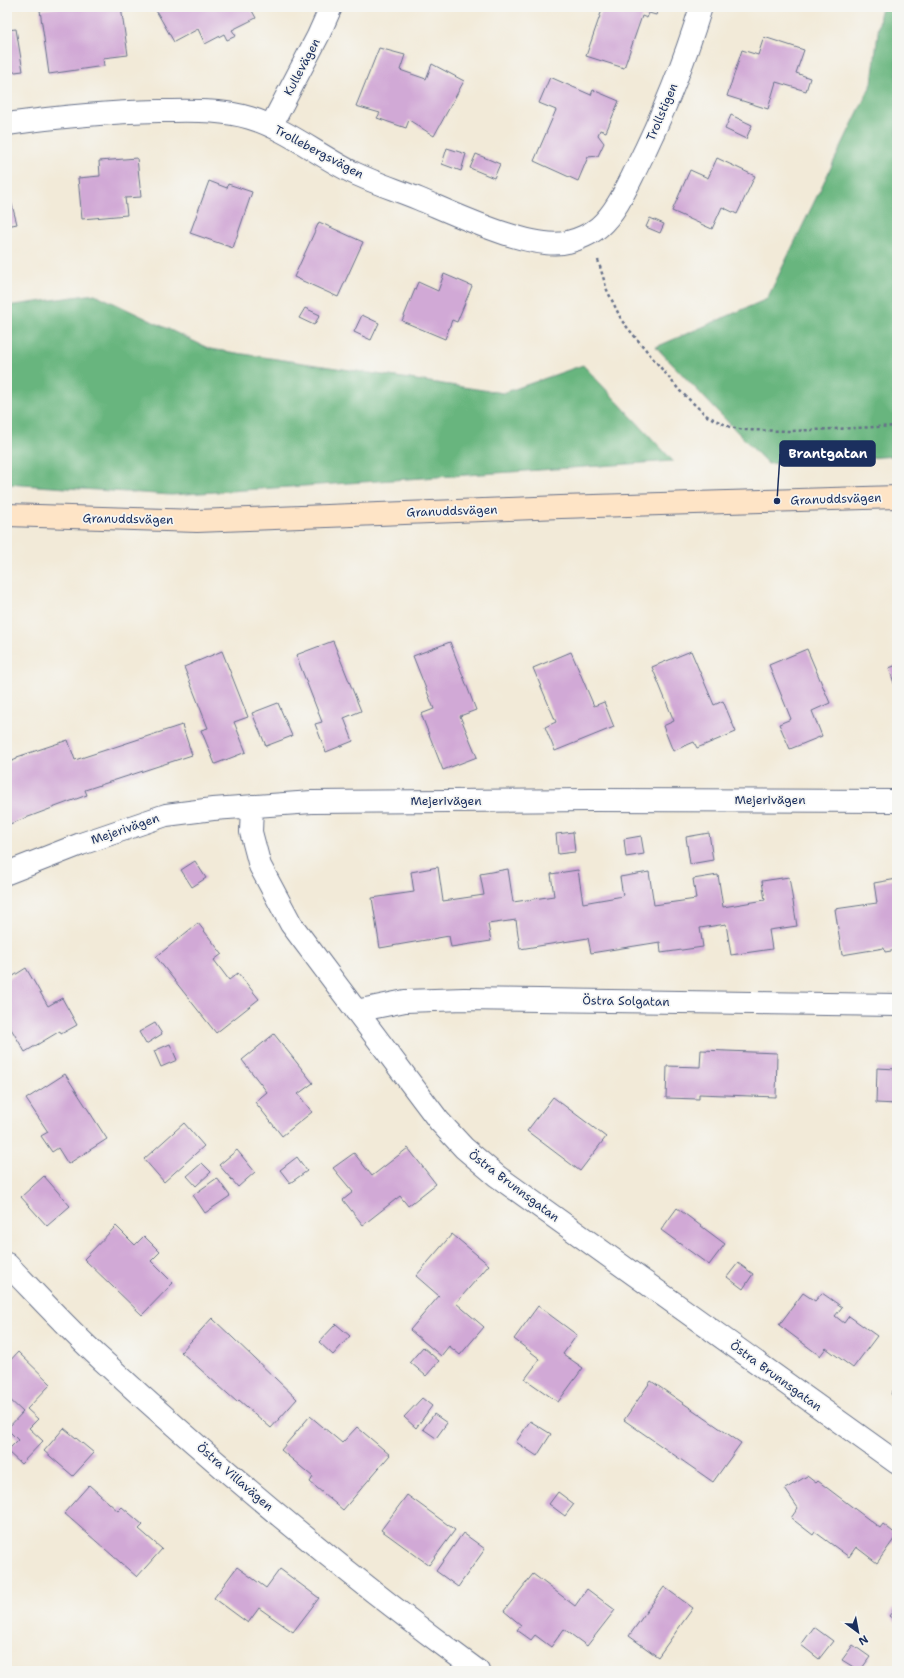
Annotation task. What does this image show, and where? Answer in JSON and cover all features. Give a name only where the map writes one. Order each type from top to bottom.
[{"type":"street","name":"Kullevägen","points":[[271,126],[318,36],[331,7]]},
{"type":"street","name":"Trollstigen","points":[[612,213],[645,151],[665,106],[701,7]]},
{"type":"street","name":"Trollebergsvägen","points":[[7,124],[48,118],[129,112],[192,111],[228,113],[249,118],[271,126],[356,174],[486,226],[533,241],[555,244],[568,242],[592,232],[598,228],[612,213]]},
{"type":"street","name":"Granuddsvägen","points":[[7,515],[197,520],[897,497]]},
{"type":"street","name":"Mejerivägen","points":[[7,873],[81,844],[166,815],[252,806],[312,802],[592,800],[897,801]]},
{"type":"street","name":"Östra Brunnsgatan","points":[[252,806],[252,832],[260,866],[291,924],[439,1122],[464,1148],[497,1176],[897,1463]]},
{"type":"street","name":"Östra Solgatan","points":[[356,1010],[406,1000],[464,999],[897,1006]]},
{"type":"street","name":"Östra Villavägen","points":[[7,1264],[101,1359],[274,1511],[428,1634],[478,1671]]},
{"type":"path","points":[[592,232],[607,290],[622,321],[680,391],[707,416],[730,427],[744,430],[792,430],[897,426]]},
{"type":"green space","points":[[881,7],[897,7],[897,456],[768,464],[656,347],[767,299],[872,83]]},
{"type":"green space","points":[[95,294],[210,349],[503,393],[583,365],[673,461],[171,495],[7,484],[7,306]]},
{"type":"building","points":[[62,7],[121,7],[128,55],[103,58],[104,66],[49,74],[40,10]]},
{"type":"building","points":[[154,7],[250,7],[256,18],[232,30],[236,36],[227,40],[224,34],[205,44],[198,29],[174,42]]},
{"type":"building","points":[[603,7],[659,7],[656,15],[649,13],[647,18],[642,16],[624,68],[586,56]]},
{"type":"building","points":[[16,29],[23,71],[7,73],[7,30]]},
{"type":"building","points":[[764,37],[804,50],[796,73],[810,78],[806,91],[776,82],[768,109],[727,96],[742,50],[758,55]]},
{"type":"building","points":[[379,48],[405,55],[400,70],[426,79],[432,64],[464,81],[434,136],[409,120],[406,128],[377,118],[380,113],[356,106]]},
{"type":"building","points":[[550,77],[591,95],[593,90],[619,101],[606,132],[600,130],[598,135],[604,143],[598,156],[588,157],[578,181],[534,161],[556,110],[539,103]]},
{"type":"building","points":[[731,115],[752,125],[746,139],[725,129]]},
{"type":"building","points":[[447,148],[466,154],[461,171],[442,164]]},
{"type":"building","points":[[476,154],[500,164],[494,178],[470,168]]},
{"type":"building","points":[[137,158],[141,197],[125,198],[127,215],[82,219],[78,178],[100,176],[99,161]]},
{"type":"building","points":[[717,158],[755,176],[737,214],[722,207],[712,229],[672,211],[690,170],[708,178]]},
{"type":"building","points":[[209,181],[227,188],[228,184],[252,192],[233,248],[190,233]]},
{"type":"building","points":[[7,186],[17,224],[7,226]]},
{"type":"building","points":[[650,218],[664,224],[660,233],[646,227]]},
{"type":"building","points":[[319,222],[363,242],[338,297],[294,277]]},
{"type":"building","points":[[444,274],[472,286],[457,322],[452,320],[445,339],[402,321],[418,282],[438,291]]},
{"type":"building","points":[[305,308],[320,315],[314,325],[299,318]]},
{"type":"building","points":[[362,315],[379,323],[371,340],[354,332]]},
{"type":"building","points":[[333,641],[361,711],[344,718],[353,741],[326,752],[315,724],[322,722],[296,655]]},
{"type":"building","points":[[450,642],[476,710],[460,716],[477,757],[443,770],[421,714],[434,709],[413,656]]},
{"type":"building","points":[[807,649],[830,703],[812,711],[822,736],[790,749],[779,724],[791,719],[769,665]]},
{"type":"building","points":[[222,651],[248,717],[234,722],[246,752],[215,764],[201,730],[208,728],[184,667]]},
{"type":"building","points":[[691,651],[714,705],[723,701],[736,732],[697,748],[694,742],[673,751],[663,726],[674,721],[652,667]]},
{"type":"building","points":[[571,652],[594,706],[604,702],[614,727],[555,751],[545,727],[556,722],[533,668]]},
{"type":"building","points":[[897,665],[897,692],[889,668]]},
{"type":"building","points":[[278,703],[292,736],[266,746],[252,713]]},
{"type":"building","points":[[182,725],[192,755],[85,790],[87,795],[7,825],[7,763],[17,759],[17,757],[68,740],[75,760]]},
{"type":"building","points":[[573,832],[575,852],[558,854],[556,834]]},
{"type":"building","points":[[709,833],[713,860],[690,864],[686,837]]},
{"type":"building","points":[[641,836],[644,854],[626,857],[624,839]]},
{"type":"building","points":[[195,861],[206,878],[192,887],[181,870]]},
{"type":"building","points":[[438,867],[443,901],[484,895],[480,874],[508,869],[513,902],[554,896],[551,874],[578,870],[583,903],[623,896],[620,877],[649,872],[654,905],[696,899],[693,879],[718,875],[723,907],[765,900],[762,881],[789,877],[797,926],[769,930],[772,949],[731,955],[726,924],[700,928],[703,947],[661,953],[660,942],[591,953],[588,938],[520,949],[516,920],[488,924],[491,941],[451,947],[449,936],[380,948],[372,898],[414,892],[411,872]]},
{"type":"building","points":[[897,879],[897,950],[885,952],[884,948],[842,955],[835,909],[877,903],[874,883]]},
{"type":"building","points":[[198,923],[222,954],[214,960],[229,980],[238,973],[259,999],[216,1033],[156,957]]},
{"type":"building","points":[[26,968],[48,1006],[62,998],[77,1025],[61,1034],[60,1031],[25,1052],[7,1022],[7,980]]},
{"type":"building","points":[[155,1023],[162,1034],[146,1044],[139,1032]]},
{"type":"building","points":[[274,1034],[313,1083],[298,1094],[312,1112],[282,1136],[255,1102],[267,1092],[242,1060]]},
{"type":"building","points":[[170,1044],[177,1060],[161,1067],[154,1051]]},
{"type":"building","points":[[701,1050],[777,1053],[776,1097],[699,1094],[699,1099],[666,1098],[667,1066],[700,1067]]},
{"type":"building","points":[[877,1068],[897,1069],[897,1104],[876,1103]]},
{"type":"building","points":[[65,1074],[107,1139],[68,1164],[58,1148],[52,1152],[41,1136],[48,1132],[26,1099]]},
{"type":"building","points":[[553,1097],[606,1137],[580,1171],[527,1131]]},
{"type":"building","points":[[184,1123],[204,1146],[164,1182],[144,1159]]},
{"type":"building","points":[[408,1148],[436,1184],[408,1206],[400,1196],[363,1225],[343,1200],[353,1192],[333,1168],[354,1153],[372,1176]]},
{"type":"building","points":[[237,1150],[255,1172],[238,1187],[219,1165]]},
{"type":"building","points":[[297,1157],[307,1171],[290,1183],[280,1170]]},
{"type":"building","points":[[202,1163],[211,1172],[196,1186],[187,1176]]},
{"type":"building","points":[[44,1176],[70,1206],[47,1226],[21,1197]]},
{"type":"building","points":[[217,1178],[230,1196],[205,1213],[193,1195]]},
{"type":"building","points":[[677,1208],[725,1244],[709,1265],[661,1230]]},
{"type":"building","points":[[116,1226],[135,1245],[144,1236],[160,1252],[151,1261],[173,1283],[142,1315],[84,1259]]},
{"type":"building","points":[[452,1234],[489,1265],[456,1303],[484,1327],[460,1355],[449,1346],[441,1356],[410,1330],[439,1296],[416,1276]]},
{"type":"building","points":[[738,1263],[753,1274],[743,1289],[727,1277]]},
{"type":"building","points":[[803,1293],[815,1301],[822,1293],[842,1307],[835,1316],[844,1323],[849,1316],[877,1336],[853,1368],[826,1348],[820,1356],[779,1325]]},
{"type":"building","points":[[538,1306],[577,1335],[563,1354],[583,1368],[558,1402],[525,1379],[540,1359],[514,1339]]},
{"type":"building","points":[[212,1318],[297,1399],[271,1428],[239,1400],[237,1402],[181,1352]]},
{"type":"building","points":[[336,1324],[350,1336],[333,1355],[319,1342]]},
{"type":"building","points":[[423,1347],[439,1361],[426,1376],[410,1362]]},
{"type":"building","points":[[18,1352],[51,1384],[27,1409],[38,1419],[29,1428],[43,1441],[21,1464],[7,1451],[18,1440],[7,1429],[23,1412],[7,1397],[7,1364]]},
{"type":"building","points":[[651,1381],[741,1443],[713,1482],[624,1420]]},
{"type":"building","points":[[897,1385],[897,1399],[891,1394]]},
{"type":"building","points":[[422,1398],[432,1406],[416,1428],[404,1417]]},
{"type":"building","points":[[434,1414],[447,1423],[436,1438],[423,1429]]},
{"type":"building","points":[[310,1416],[342,1443],[357,1427],[390,1455],[343,1510],[310,1482],[313,1477],[281,1450]]},
{"type":"building","points":[[530,1421],[551,1434],[537,1456],[516,1442]]},
{"type":"building","points":[[64,1428],[94,1453],[73,1476],[44,1451]]},
{"type":"building","points":[[807,1476],[816,1483],[818,1481],[880,1528],[883,1524],[897,1535],[877,1563],[856,1547],[849,1557],[815,1532],[813,1535],[791,1518],[798,1508],[785,1489]]},
{"type":"building","points":[[89,1485],[118,1511],[122,1507],[143,1525],[139,1529],[162,1549],[137,1577],[64,1513]]},
{"type":"building","points":[[558,1492],[574,1504],[565,1516],[549,1504]]},
{"type":"building","points":[[407,1495],[455,1530],[429,1565],[381,1530]]},
{"type":"building","points":[[463,1533],[485,1549],[458,1587],[436,1571]]},
{"type":"building","points":[[237,1567],[266,1588],[280,1569],[319,1598],[293,1632],[259,1608],[248,1623],[214,1598]]},
{"type":"building","points":[[533,1574],[575,1606],[587,1589],[615,1610],[587,1646],[564,1629],[551,1647],[535,1635],[531,1640],[517,1630],[521,1625],[504,1611]]},
{"type":"building","points":[[664,1587],[693,1608],[658,1657],[629,1636]]},
{"type":"building","points":[[897,1605],[897,1622],[889,1616]]},
{"type":"building","points":[[814,1627],[833,1641],[819,1659],[801,1645]]},
{"type":"building","points":[[853,1645],[870,1657],[860,1671],[842,1660]]},
{"type":"place","name":"Brantgatan","points":[[777,501]]}]
